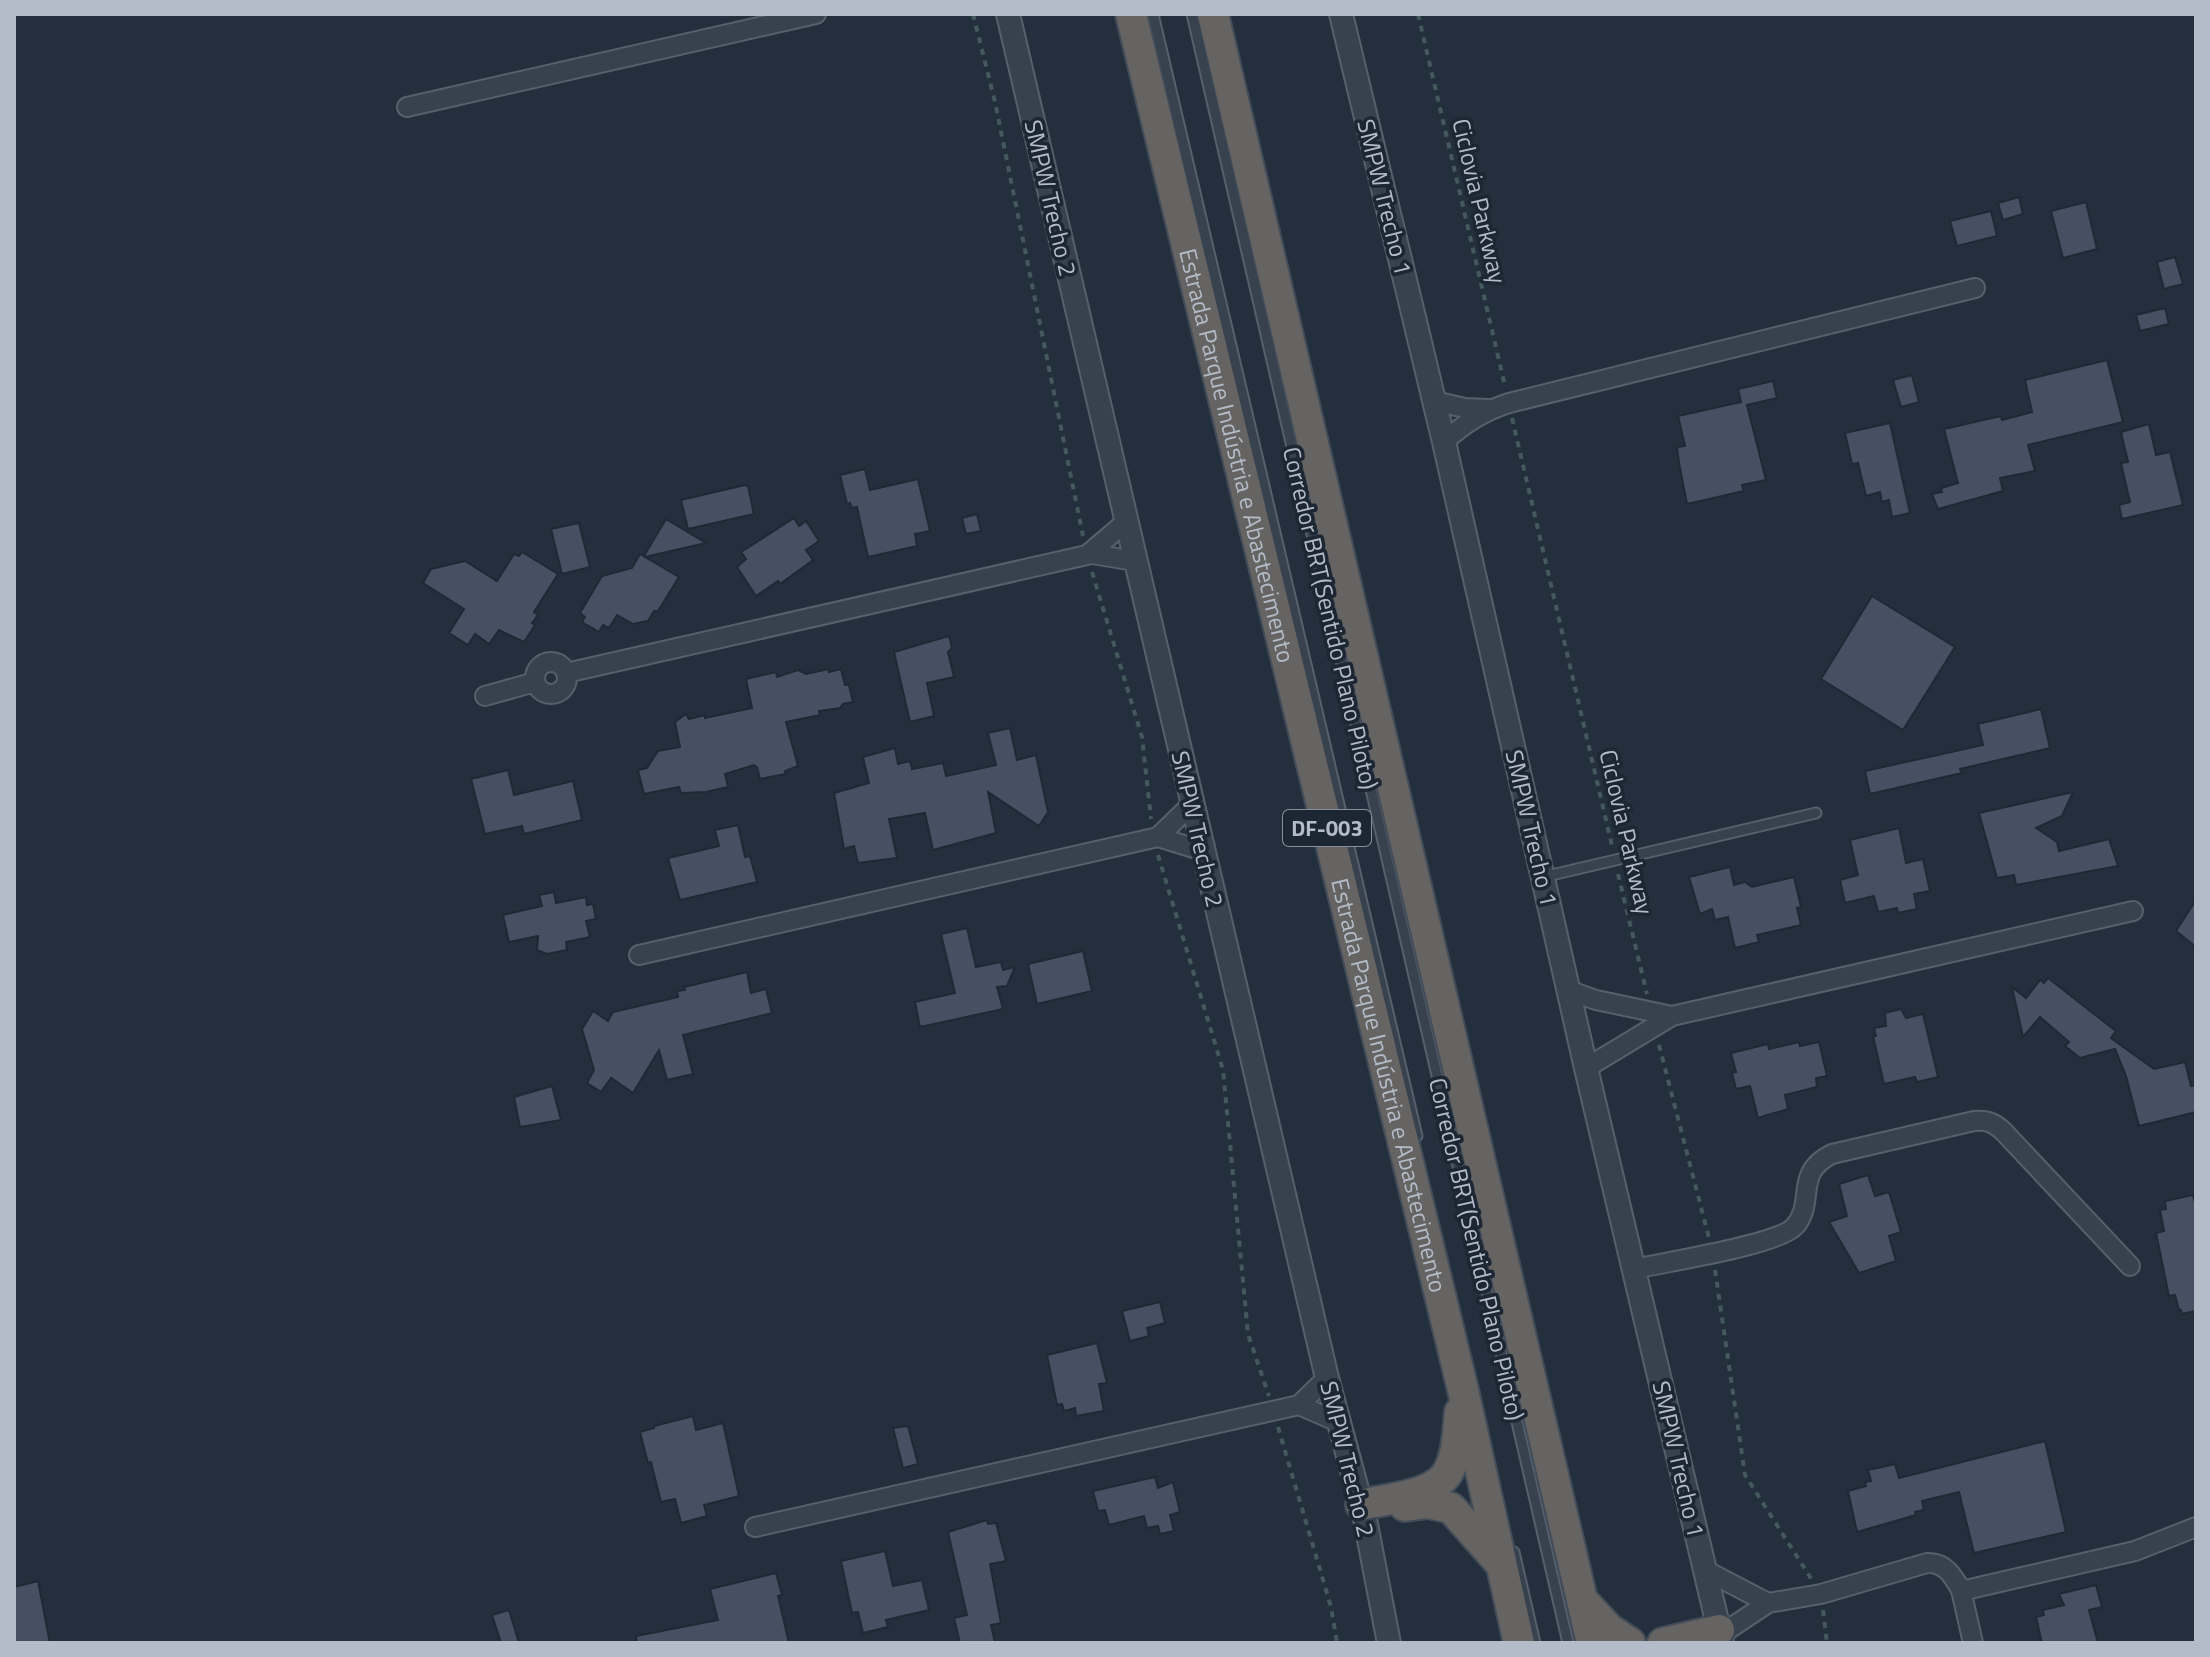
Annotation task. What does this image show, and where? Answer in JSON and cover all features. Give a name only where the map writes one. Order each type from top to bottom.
[{"type":"highway","name":"Estrada Parque Indústria e Abastecimento","points":[[1131,14],[1463,1390],[1519,1643]]},
{"type":"highway","name":"DF-003","points":[[1213,14],[1592,1643]]},
{"type":"highway","points":[[1363,1512],[1421,1491],[1445,1478],[1455,1453],[1463,1390]]},
{"type":"highway","points":[[1363,1512],[1442,1504],[1460,1515],[1503,1568]]},
{"type":"highway","points":[[1582,1599],[1609,1629],[1630,1643]]},
{"type":"highway","points":[[1663,1643],[1720,1636]]},
{"type":"street","points":[[407,107],[816,14]]},
{"type":"street","name":"SMPW Trecho 2","points":[[1008,14],[1327,1378],[1363,1512],[1389,1643]]},
{"type":"street","name":"SMPW Trecho 1","points":[[1341,14],[1444,442],[1586,1068],[1720,1636]]},
{"type":"street","points":[[1434,401],[1465,408],[1500,406],[1975,288]]},
{"type":"street","points":[[1444,442],[1457,429],[1500,406]]},
{"type":"street","points":[[1092,554],[1126,522]]},
{"type":"street","points":[[485,696],[535,682],[535,675],[543,663],[557,663],[566,673],[1092,554],[1135,561]]},
{"type":"street","points":[[1158,837],[1192,804]]},
{"type":"street","points":[[639,955],[1158,837],[1203,851]]},
{"type":"street","points":[[1586,1068],[1653,1019],[2133,911]]},
{"type":"street","points":[[1568,990],[1653,1019]]},
{"type":"street","points":[[1635,1269],[1763,1241],[1792,1229],[1799,1218],[1811,1169],[1832,1154],[1985,1120],[2003,1131],[2130,1266]]},
{"type":"street","points":[[755,1527],[1299,1405],[1327,1378]]},
{"type":"street","points":[[1299,1405],[1338,1422]]},
{"type":"street","points":[[1961,1590],[2135,1551],[2196,1527]]},
{"type":"street","points":[[1720,1636],[1768,1603],[1821,1594],[1934,1562],[1945,1567],[1961,1590],[1973,1643]]},
{"type":"street","points":[[1705,1570],[1768,1603]]},
{"type":"lane","points":[[1153,14],[1420,1148]]},
{"type":"lane","name":"Corredor BRT(Sentido Plano Piloto)","points":[[1192,14],[1568,1643]]},
{"type":"lane","points":[[1543,877],[1816,813]]},
{"type":"lane","points":[[1510,1535],[1535,1643]]},
{"type":"path","name":"Ciclovia Parkway","points":[[1418,14],[1500,406],[1712,1252],[1745,1475],[1821,1594],[1827,1643]]},
{"type":"building","points":[[2019,197],[2023,214],[2003,220],[1998,203]]},
{"type":"building","points":[[2086,202],[2097,249],[2063,258],[2051,211]]},
{"type":"building","points":[[1991,211],[1997,236],[1957,246],[1950,221]]},
{"type":"building","points":[[2175,257],[2183,284],[2164,289],[2157,262]]},
{"type":"building","points":[[2165,308],[2169,324],[2140,331],[2136,315]]},
{"type":"building","points":[[2107,360],[2123,422],[2028,445],[2035,471],[2000,478],[2003,491],[1938,509],[1932,494],[1958,483],[1944,429],[2032,412],[2025,380]]},
{"type":"building","points":[[1912,375],[1919,402],[1901,407],[1893,380]]},
{"type":"building","points":[[1773,381],[1777,398],[1747,405],[1766,480],[1742,485],[1744,491],[1687,504],[1677,447],[1685,446],[1678,416],[1741,402],[1738,389]]},
{"type":"building","points":[[1890,423],[1910,513],[1892,517],[1889,500],[1882,502],[1880,492],[1866,496],[1858,463],[1852,464],[1845,433]]},
{"type":"building","points":[[2149,424],[2156,455],[2170,452],[2183,505],[2122,519],[2119,505],[2130,502],[2121,463],[2128,462],[2121,432]]},
{"type":"building","points":[[865,469],[870,490],[918,479],[930,531],[915,534],[917,546],[868,557],[857,507],[847,504],[840,475]]},
{"type":"building","points":[[748,486],[754,514],[688,529],[681,500]]},
{"type":"building","points":[[977,514],[981,531],[966,534],[962,518]]},
{"type":"building","points":[[794,518],[799,526],[806,521],[819,541],[806,550],[813,560],[780,584],[778,581],[756,596],[737,567],[746,559],[741,552]]},
{"type":"building","points":[[666,519],[706,543],[645,557],[679,577],[658,611],[654,611],[648,621],[633,624],[617,615],[609,628],[603,625],[599,632],[582,622],[585,617],[580,613],[602,576],[632,568],[640,554],[644,556]]},
{"type":"building","points":[[579,523],[590,567],[562,574],[551,529]]},
{"type":"building","points":[[522,552],[558,574],[534,612],[538,615],[532,623],[535,625],[524,642],[499,630],[489,644],[475,634],[468,645],[449,633],[464,609],[423,583],[431,569],[465,561],[497,581],[514,554],[519,556]]},
{"type":"building","points":[[1872,596],[1955,647],[1903,730],[1821,679]]},
{"type":"building","points":[[949,636],[952,648],[948,652],[954,677],[927,683],[934,716],[910,722],[894,652]]},
{"type":"building","points":[[829,669],[829,672],[841,669],[853,702],[840,708],[819,711],[820,715],[786,722],[798,766],[785,771],[786,774],[760,779],[754,765],[725,774],[728,787],[706,792],[681,793],[679,787],[644,794],[638,770],[647,768],[658,751],[680,747],[675,722],[686,714],[689,719],[705,715],[705,718],[752,708],[746,679],[776,672],[777,677],[798,670],[806,674]]},
{"type":"building","points":[[2041,709],[2050,748],[1960,769],[1962,773],[1870,794],[1865,771],[1983,745],[1978,724]]},
{"type":"building","points":[[1010,728],[1017,760],[1036,755],[1048,812],[1039,826],[988,792],[996,833],[933,850],[925,813],[889,819],[897,858],[858,863],[854,846],[844,849],[834,793],[869,783],[863,757],[895,748],[898,764],[910,761],[912,769],[943,763],[946,776],[996,765],[988,733]]},
{"type":"building","points":[[508,770],[514,795],[573,781],[582,820],[524,834],[522,826],[485,834],[471,779]]},
{"type":"building","points":[[2073,792],[2062,816],[2036,828],[2057,842],[2059,851],[2109,839],[2118,866],[2016,885],[2014,875],[1997,878],[1979,813]]},
{"type":"building","points":[[738,825],[745,857],[750,856],[757,882],[680,900],[668,858],[719,846],[715,830]]},
{"type":"building","points":[[1899,828],[1906,863],[1923,859],[1930,891],[1914,894],[1917,909],[1898,913],[1897,908],[1878,912],[1874,896],[1845,903],[1840,880],[1858,875],[1850,840]]},
{"type":"building","points":[[1730,867],[1734,885],[1745,882],[1752,887],[1794,877],[1801,907],[1797,908],[1801,925],[1757,935],[1759,942],[1735,948],[1728,917],[1715,920],[1712,909],[1700,914],[1689,877]]},
{"type":"building","points":[[554,892],[556,903],[586,897],[587,905],[593,904],[596,919],[586,921],[590,937],[566,942],[567,950],[547,954],[537,950],[538,936],[509,942],[503,915],[542,906],[539,895]]},
{"type":"building","points":[[2196,900],[2196,947],[2176,931]]},
{"type":"building","points":[[967,928],[976,967],[1001,962],[1003,970],[1015,967],[1007,986],[997,987],[1003,1009],[920,1027],[915,1002],[955,993],[941,934]]},
{"type":"building","points":[[1083,951],[1092,991],[1037,1004],[1028,964]]},
{"type":"building","points":[[747,972],[751,993],[766,989],[772,1013],[683,1035],[693,1074],[667,1080],[659,1050],[633,1093],[611,1078],[601,1092],[587,1083],[594,1070],[582,1029],[593,1011],[608,1021],[613,1012],[678,997],[677,991],[685,990],[684,987]]},
{"type":"building","points":[[2048,978],[2116,1031],[2111,1038],[2154,1069],[2185,1062],[2191,1086],[2196,1085],[2196,1112],[2139,1126],[2126,1076],[2115,1049],[2080,1058],[2065,1046],[2069,1042],[2040,1017],[2023,1037],[2012,987],[2026,998],[2040,980],[2044,983]]},
{"type":"building","points":[[1901,1009],[1906,1018],[1923,1014],[1938,1077],[1917,1082],[1915,1077],[1884,1084],[1874,1028],[1886,1026],[1885,1013]]},
{"type":"building","points":[[1799,1042],[1800,1046],[1819,1042],[1827,1076],[1816,1078],[1817,1087],[1785,1095],[1788,1109],[1758,1118],[1750,1086],[1736,1089],[1731,1053],[1768,1044],[1769,1049]]},
{"type":"building","points":[[552,1086],[561,1120],[520,1127],[514,1097]]},
{"type":"building","points":[[1868,1175],[1875,1196],[1889,1192],[1901,1232],[1889,1236],[1896,1261],[1859,1273],[1829,1222],[1847,1216],[1839,1184]]},
{"type":"building","points":[[2193,1195],[2196,1208],[2196,1311],[2182,1314],[2175,1295],[2169,1296],[2156,1233],[2164,1231],[2160,1210],[2166,1209],[2165,1201]]},
{"type":"building","points":[[1160,1302],[1165,1323],[1147,1328],[1149,1336],[1130,1341],[1122,1311]]},
{"type":"building","points":[[1097,1343],[1107,1383],[1099,1384],[1104,1411],[1076,1416],[1075,1408],[1064,1411],[1062,1404],[1057,1405],[1047,1355]]},
{"type":"building","points":[[693,1416],[696,1430],[723,1423],[739,1496],[704,1505],[707,1516],[681,1523],[675,1499],[661,1502],[640,1432]]},
{"type":"building","points":[[908,1426],[918,1464],[903,1468],[893,1428]]},
{"type":"building","points":[[2045,1441],[2066,1532],[1974,1553],[1959,1492],[1922,1501],[1924,1510],[1915,1512],[1916,1515],[1857,1532],[1848,1491],[1866,1486],[1865,1482],[1871,1481],[1868,1470],[1895,1464],[1899,1478]]},
{"type":"building","points":[[1155,1477],[1158,1488],[1173,1482],[1180,1512],[1170,1515],[1174,1531],[1160,1534],[1158,1526],[1147,1528],[1144,1516],[1109,1525],[1105,1510],[1098,1511],[1093,1491]]},
{"type":"building","points":[[987,1520],[988,1524],[996,1523],[1006,1561],[990,1564],[1001,1623],[991,1625],[995,1643],[960,1643],[954,1618],[967,1615],[948,1532]]},
{"type":"building","points":[[885,1551],[893,1586],[922,1580],[929,1610],[886,1620],[888,1627],[863,1633],[858,1612],[852,1613],[841,1561]]},
{"type":"building","points":[[776,1573],[789,1643],[637,1643],[636,1636],[718,1620],[710,1589]]},
{"type":"building","points":[[38,1581],[50,1643],[14,1643],[14,1587]]},
{"type":"building","points":[[2096,1585],[2102,1607],[2089,1610],[2098,1643],[2042,1643],[2036,1617],[2044,1615],[2043,1610],[2064,1605],[2059,1594]]},
{"type":"building","points":[[509,1610],[519,1643],[501,1643],[492,1615]]}]
